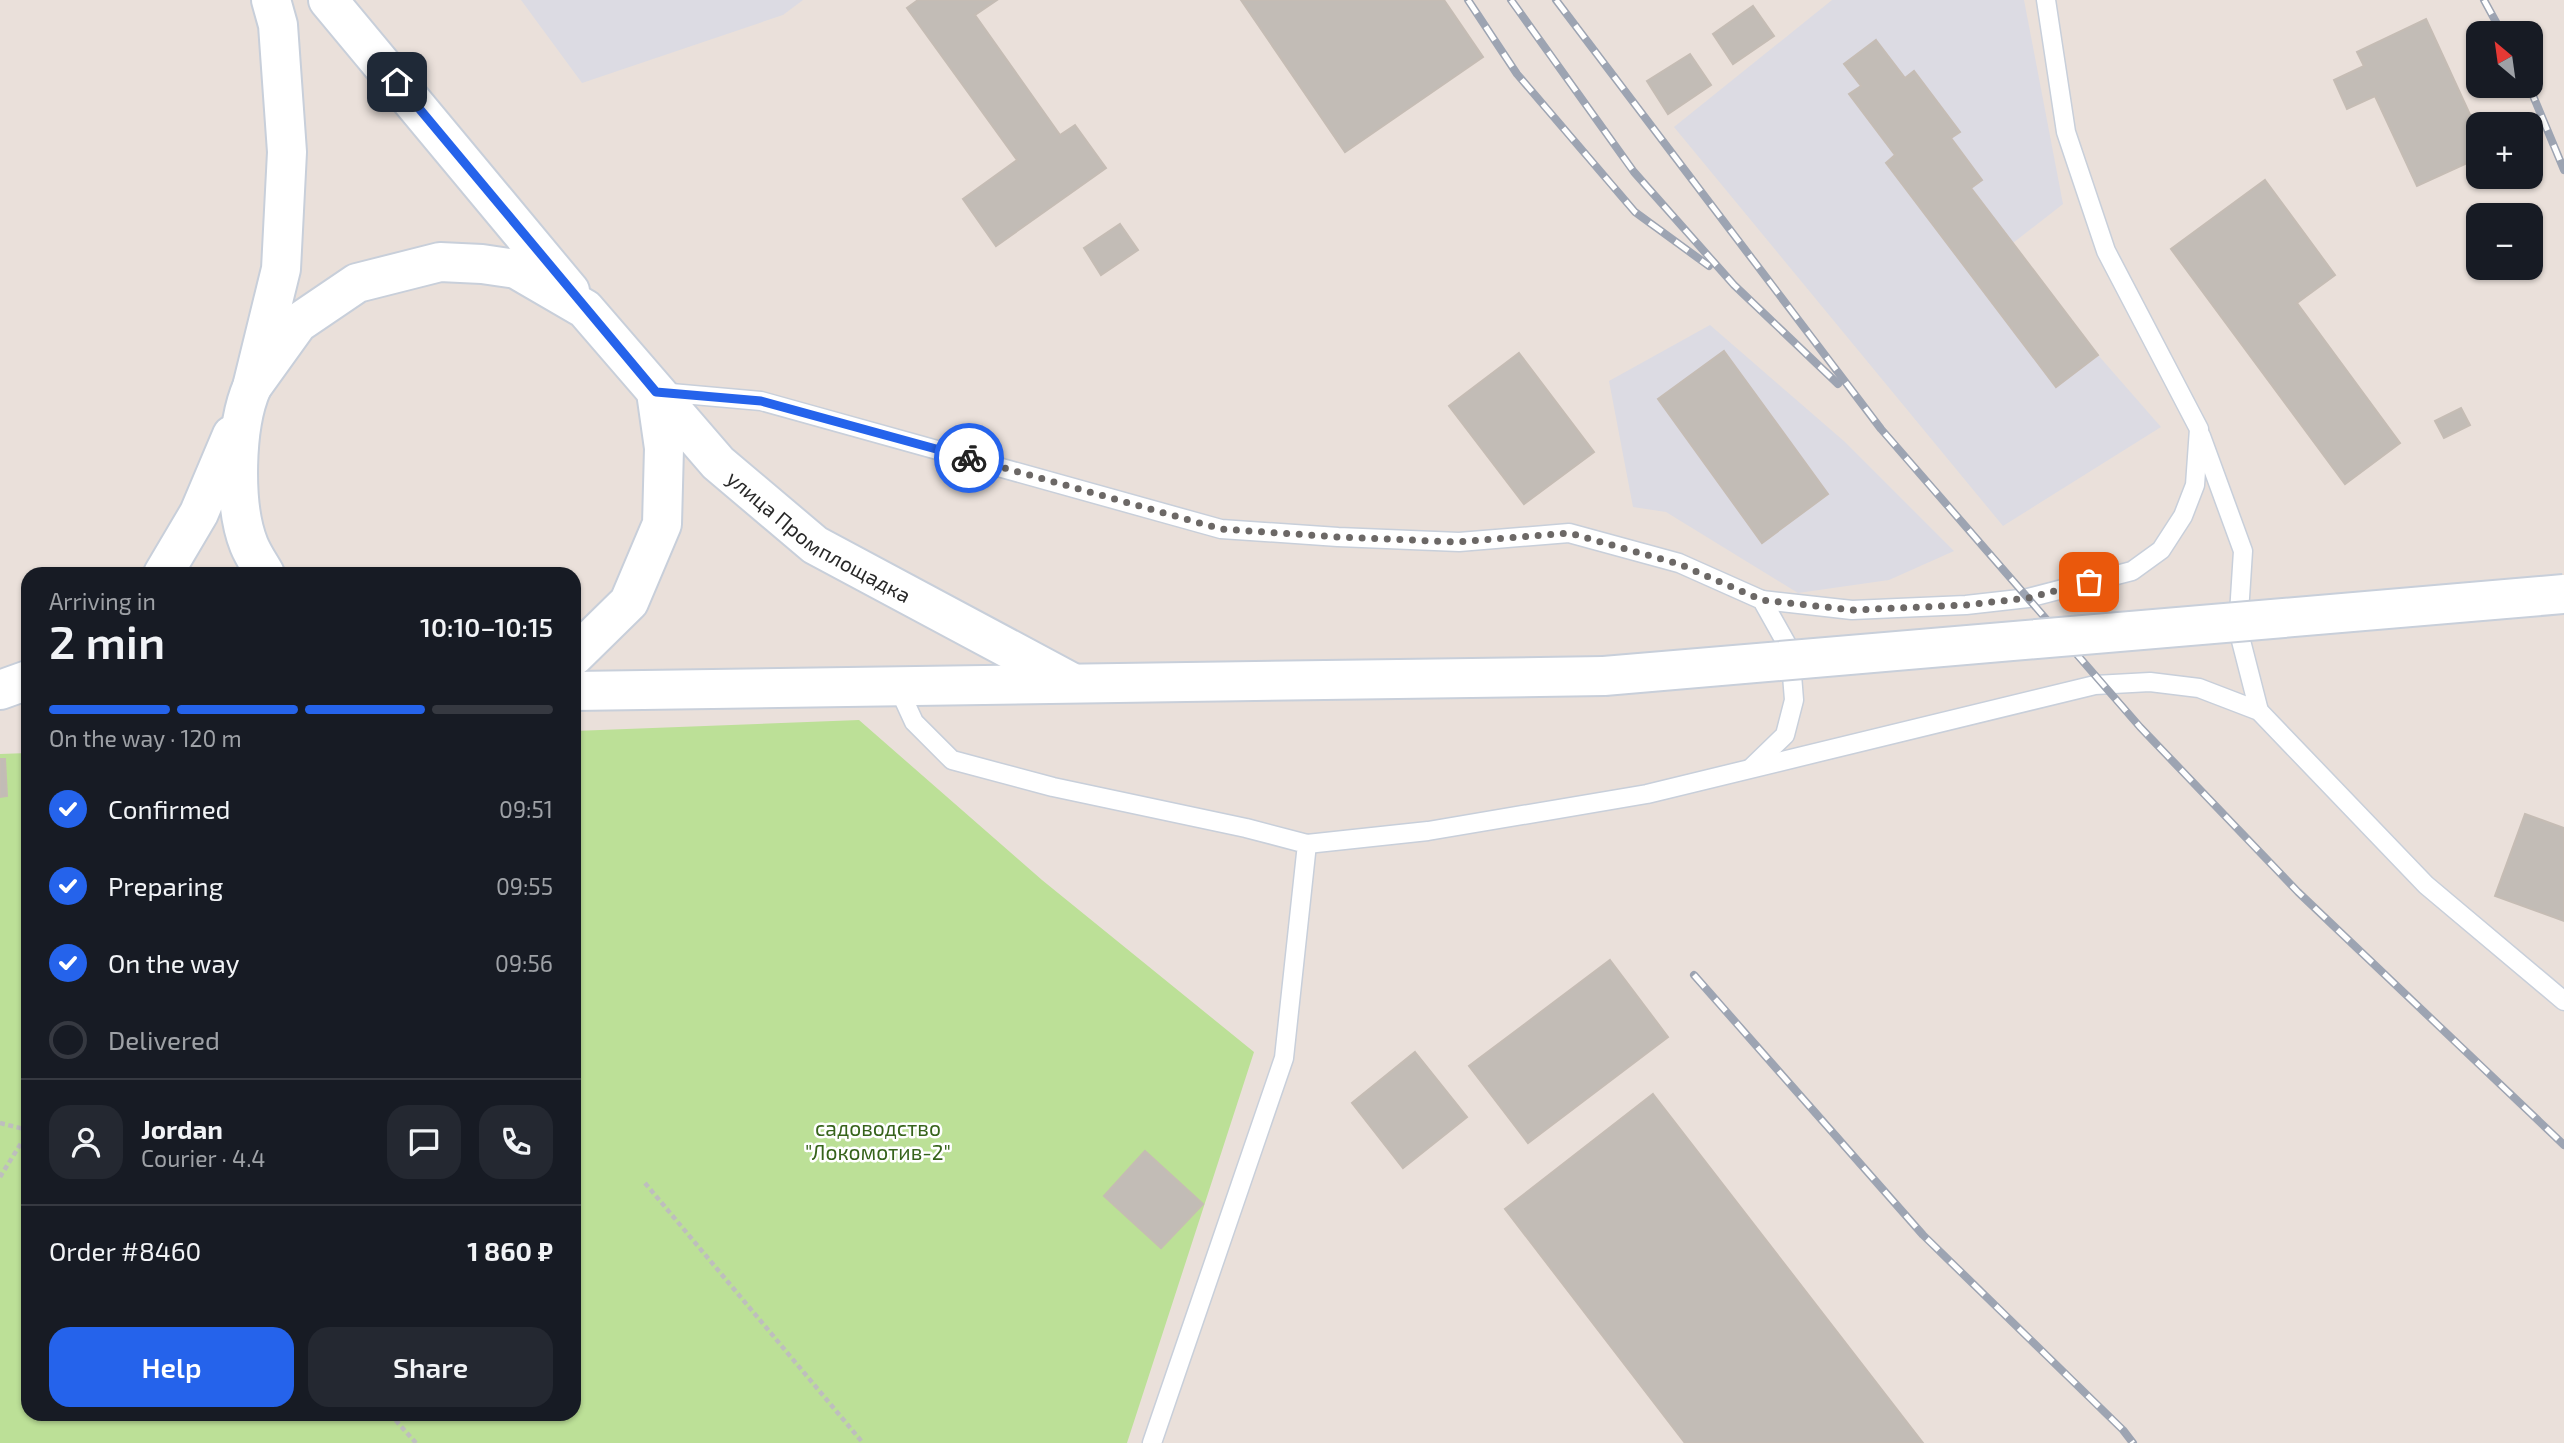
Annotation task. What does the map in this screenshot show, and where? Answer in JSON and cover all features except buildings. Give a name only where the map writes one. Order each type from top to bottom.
[{"type":"street","points":[[261,567],[248,544],[238,494],[239,449],[250,392],[281,269],[287,152],[278,26],[271,0]]},
{"type":"street","points":[[328,0],[585,309]]},
{"type":"street","points":[[167,567],[199,513],[250,392],[298,323],[358,283],[440,262],[482,264],[516,270],[585,309]]},
{"type":"street","name":"улица Промплощадка","points":[[585,309],[718,463],[815,545],[1071,682]]},
{"type":"street","points":[[581,649],[629,602],[662,524],[664,448],[656,392]]},
{"type":"street","points":[[581,691],[1604,676],[2564,594]]},
{"type":"street","points":[[0,690],[21,682]]},
{"type":"street","points":[[0,705],[21,704]]},
{"type":"lane","points":[[2046,0],[2066,132],[2106,251],[2199,429],[2243,551],[2238,628],[2259,711]]},
{"type":"lane","points":[[656,392],[761,401],[1221,529],[1458,542],[1569,533],[1679,564],[1762,600],[1852,610],[1966,605],[2028,598],[2132,571],[2161,551],[2183,516],[2195,485],[2199,429]]},
{"type":"lane","points":[[1751,768],[1785,735],[1794,700],[1790,650],[1762,600]]},
{"type":"lane","points":[[897,685],[915,722],[952,760],[1053,787],[1246,828],[1307,844],[1428,831],[1619,798],[2103,685],[2150,682],[2199,688],[2259,711],[2426,885],[2564,1001]]},
{"type":"lane","points":[[1152,1443],[1283,1058],[1307,844]]},
{"type":"path","points":[[0,1123],[21,1129]]},
{"type":"path","points":[[0,1177],[21,1142]]},
{"type":"path","points":[[645,1183],[863,1443]]},
{"type":"path","points":[[396,1421],[416,1443]]},
{"type":"shaded area","points":[[521,0],[803,0],[783,15],[582,83]]},
{"type":"shaded area","points":[[1832,0],[2024,0],[2063,204],[2013,243],[2098,355],[2161,427],[2003,526],[1674,127]]},
{"type":"shaded area","points":[[1710,325],[1845,442],[1954,551],[1889,580],[1798,593],[1666,512],[1633,507],[1609,381]]},
{"type":"green space","name":"садоводство \"Локомотив-2\"","points":[[859,720],[1042,880],[1254,1052],[1127,1443],[0,1443],[0,754],[21,753],[21,1421],[581,1421],[581,731]]},
{"type":"railway","points":[[1468,0],[1517,74],[1635,212],[1709,266]]},
{"type":"railway","points":[[1511,0],[1634,172],[1734,285],[1838,384]]},
{"type":"railway","points":[[1556,0],[1881,429],[2140,727],[2298,892],[2564,1145]]},
{"type":"railway","points":[[2484,0],[2495,21]]},
{"type":"railway","points":[[2534,98],[2564,170]]},
{"type":"railway","points":[[1694,975],[1923,1235],[2123,1430],[2133,1443]]},
{"type":"way so far","points":[[969,458],[1221,529],[1458,542],[1569,533],[1679,564],[1762,600],[1852,610],[1966,605],[2028,598],[2089,582]]},
{"type":"route","points":[[397,82],[656,392],[761,401],[969,458]]}]
